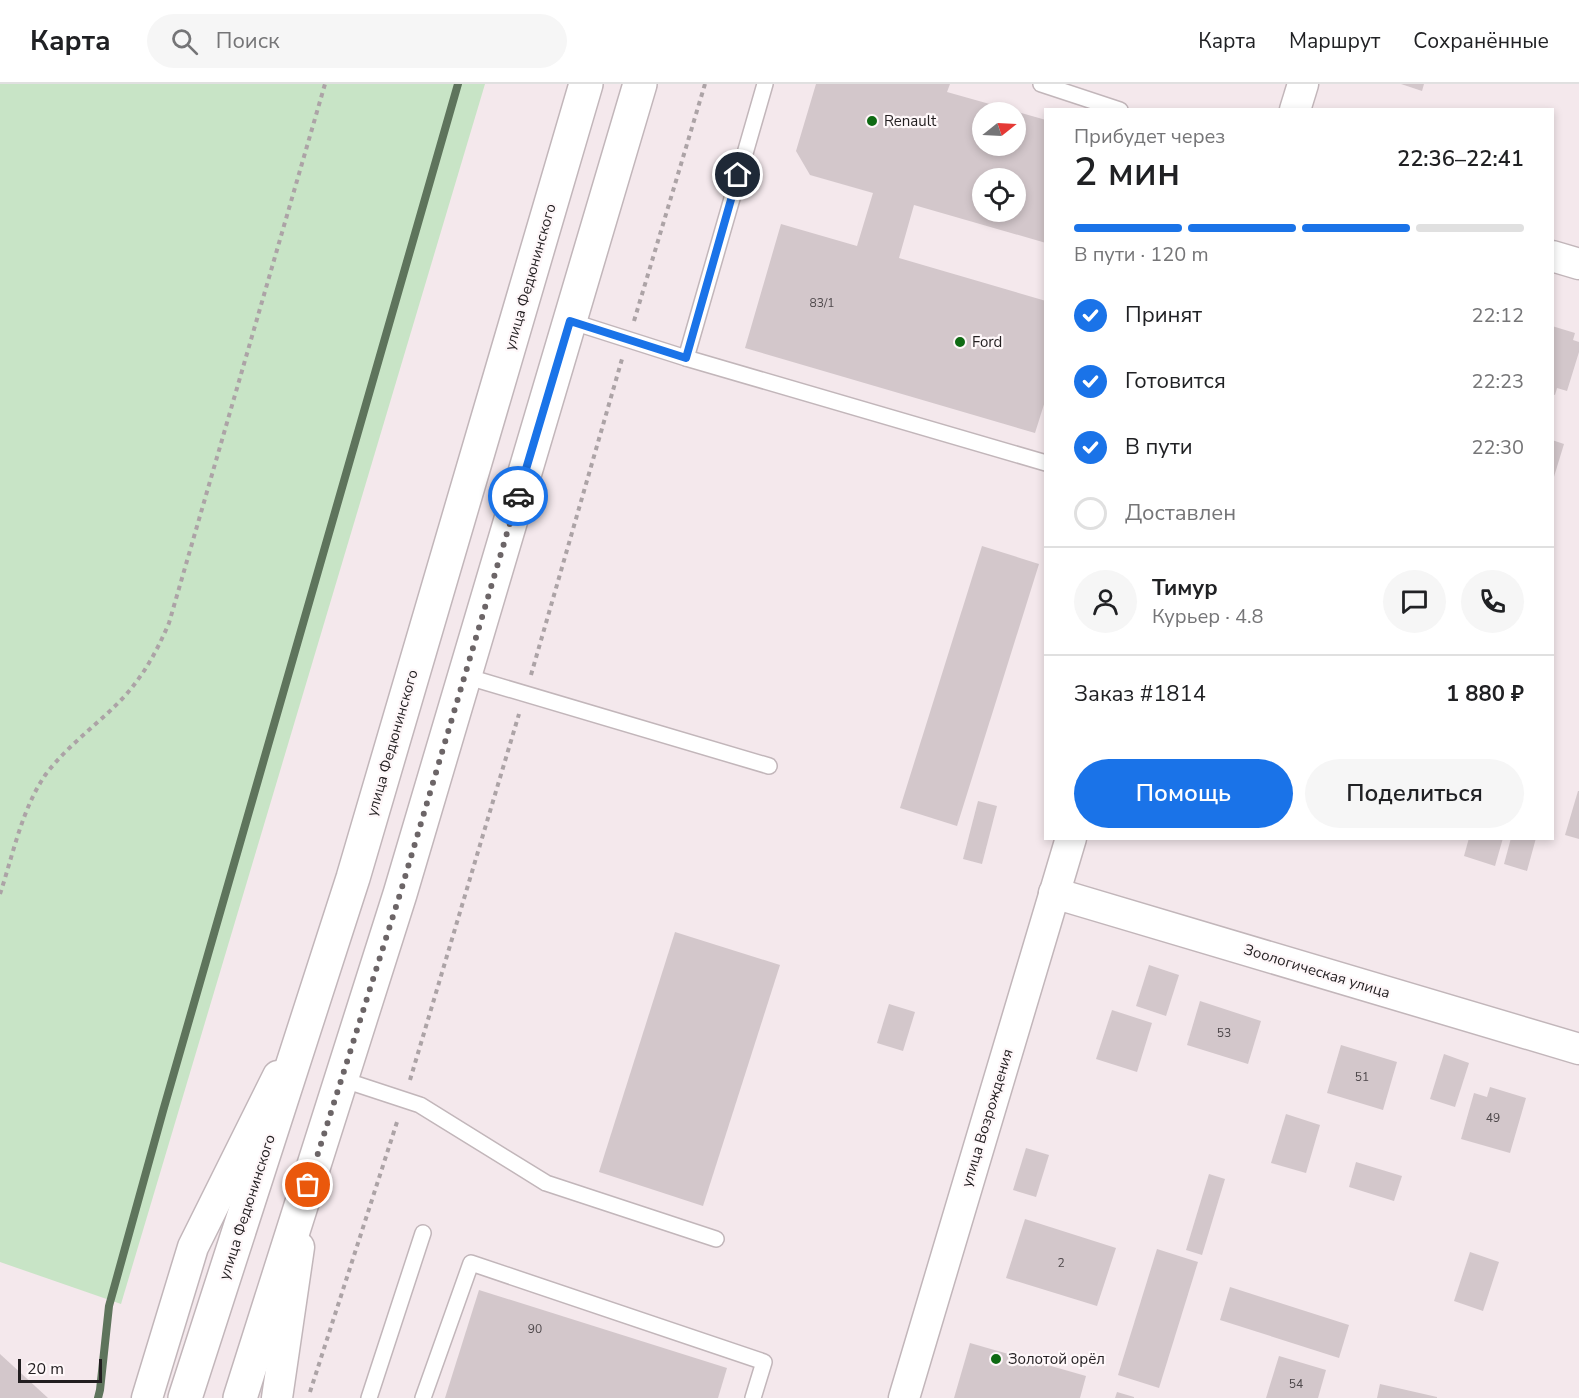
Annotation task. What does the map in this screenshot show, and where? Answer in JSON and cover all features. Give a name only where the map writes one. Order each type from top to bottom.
[{"type":"highway","name":"улица Федюнинского","points":[[185,1398],[356,866],[586,84]]},
{"type":"highway","points":[[240,1398],[400,894],[640,84]]},
{"type":"street","points":[[1296,108],[1303,84]]},
{"type":"street","points":[[1554,257],[1579,264]]},
{"type":"street","name":"улица Возрождения","points":[[904,1398],[1070,840]]},
{"type":"street","name":"Зоологическая улица","points":[[1054,893],[1579,1050]]},
{"type":"street","points":[[147,1398],[193,1247],[309,1014]]},
{"type":"street","points":[[276,1398],[308,1185]]},
{"type":"lane","points":[[686,358],[765,84]]},
{"type":"lane","points":[[1041,84],[1114,108]]},
{"type":"lane","points":[[570,321],[686,358],[1044,462]]},
{"type":"lane","points":[[465,676],[769,766]]},
{"type":"lane","points":[[341,1079],[420,1106],[546,1183],[716,1239]]},
{"type":"lane","points":[[369,1398],[423,1233]]},
{"type":"lane","points":[[423,1398],[471,1263],[764,1362],[753,1398]]},
{"type":"path","points":[[0,894],[26,811],[35,792],[57,761],[135,684],[160,645],[169,623],[325,84]]},
{"type":"path","points":[[308,1398],[404,1100],[705,84]]},
{"type":"green space","points":[[0,84],[485,84],[121,1304],[0,1262]]},
{"type":"building","points":[[816,84],[950,84],[947,92],[982,102],[972,102],[972,156],[1026,156],[1026,114],[1044,119],[1044,242],[973,222],[1026,222],[1026,168],[972,168],[972,222],[914,205],[899,258],[1044,300],[1044,404],[1035,433],[745,348],[781,224],[857,246],[873,193],[810,175],[796,151]]},
{"type":"building","points":[[1401,84],[1424,84],[1422,91]]},
{"type":"building","points":[[1554,327],[1575,333],[1573,340],[1579,342],[1579,352],[1567,391],[1557,388],[1555,395]]},
{"type":"building","points":[[1554,441],[1564,444],[1554,477]]},
{"type":"building","points":[[982,546],[1039,564],[957,826],[900,808]]},
{"type":"building","points":[[1579,791],[1579,839],[1565,835]]},
{"type":"building","points":[[978,801],[997,806],[982,864],[963,859]]},
{"type":"building","points":[[1468,840],[1502,840],[1495,866],[1464,856]]},
{"type":"building","points":[[1510,840],[1535,840],[1527,871],[1504,864]]},
{"type":"building","points":[[675,932],[780,965],[703,1206],[599,1172]]},
{"type":"building","points":[[1149,965],[1179,975],[1166,1016],[1136,1006]]},
{"type":"building","points":[[1200,1001],[1261,1021],[1248,1064],[1187,1045]]},
{"type":"building","points":[[889,1004],[915,1012],[903,1051],[877,1043]]},
{"type":"building","points":[[1112,1010],[1152,1023],[1137,1072],[1096,1059]]},
{"type":"building","points":[[1341,1045],[1397,1062],[1383,1110],[1327,1093]]},
{"type":"building","points":[[1444,1054],[1469,1063],[1455,1107],[1430,1099]]},
{"type":"building","points":[[1490,1087],[1526,1098],[1510,1153],[1461,1139],[1474,1093],[1487,1097]]},
{"type":"building","points":[[1286,1114],[1320,1125],[1306,1173],[1271,1163]]},
{"type":"building","points":[[1026,1148],[1049,1155],[1036,1197],[1013,1190]]},
{"type":"building","points":[[1356,1162],[1402,1176],[1394,1201],[1349,1187]]},
{"type":"building","points":[[1209,1174],[1225,1179],[1202,1255],[1186,1250]]},
{"type":"building","points":[[1025,1219],[1116,1248],[1097,1306],[1006,1278]]},
{"type":"building","points":[[1157,1249],[1198,1262],[1159,1388],[1118,1375]]},
{"type":"building","points":[[1470,1252],[1499,1262],[1483,1311],[1454,1301]]},
{"type":"building","points":[[1230,1287],[1349,1325],[1339,1358],[1220,1320]]},
{"type":"building","points":[[479,1290],[727,1368],[718,1398],[445,1398]]},
{"type":"building","name":"Золотой орёл","points":[[970,1343],[1086,1376],[1080,1398],[954,1398]]},
{"type":"building","points":[[0,1354],[48,1398],[0,1398]]},
{"type":"building","points":[[1279,1356],[1326,1370],[1318,1398],[1266,1398]]},
{"type":"building","points":[[1380,1384],[1437,1397],[1437,1398],[1377,1398]]},
{"type":"building","points":[[1117,1392],[1134,1397],[1134,1398],[1115,1398]]},
{"type":"waterway","points":[[98,1398],[109,1306],[458,84]]},
{"type":"way so far","points":[[308,1185],[400,894],[518,496]]},
{"type":"place","name":"Renault","points":[[872,121]]},
{"type":"place","name":"Ford","points":[[960,342]]},
{"type":"place","name":"Золотой орёл","points":[[996,1359]]},
{"type":"route","points":[[518,496],[570,321],[686,358],[738,175]]}]
